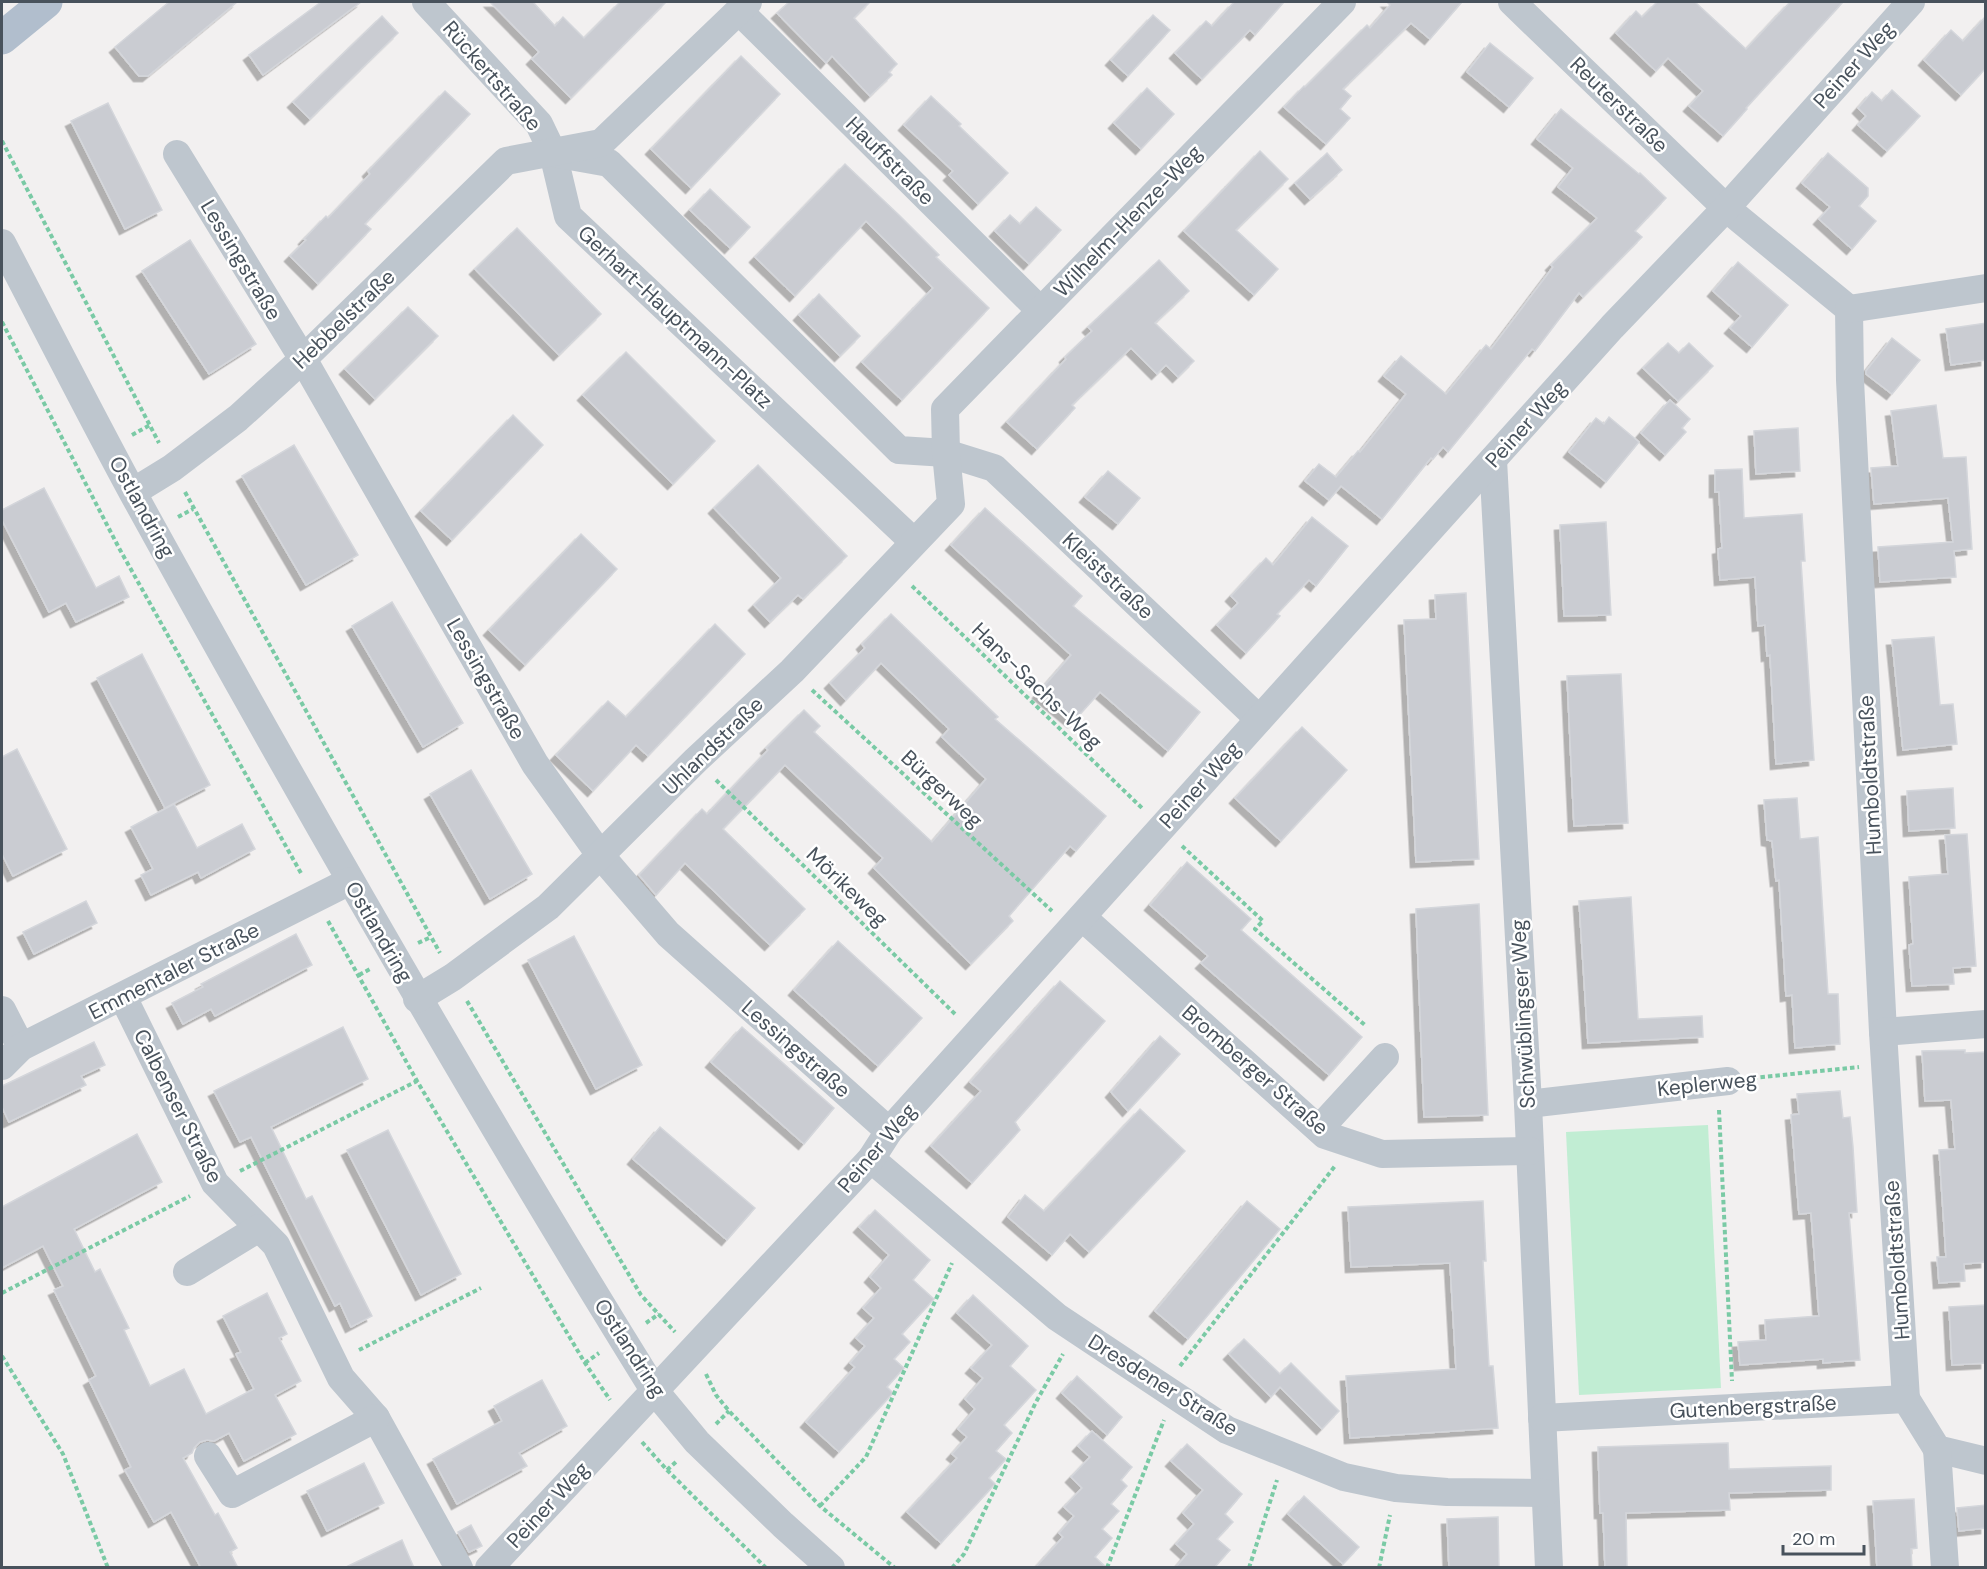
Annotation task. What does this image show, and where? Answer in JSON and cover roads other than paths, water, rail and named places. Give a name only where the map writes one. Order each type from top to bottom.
[{"type":"main road","points":[[2,39],[46,2]]},
{"type":"street","name":"Rückertstraße","points":[[426,2],[538,124],[553,153]]},
{"type":"street","name":"Wilhelm-Henze-Weg","points":[[946,453],[945,410],[1342,2]]},
{"type":"street","name":"Reuterstraße","points":[[1512,2],[1725,208]]},
{"type":"street","name":"Peiner Weg","points":[[489,1568],[871,1159],[889,1131],[1259,719],[1612,327],[1725,208],[1911,2]]},
{"type":"street","name":"Hebbelstraße","points":[[133,492],[172,468],[238,418],[303,359],[506,161],[601,143],[744,6]]},
{"type":"street","name":"Hauffstraße","points":[[744,6],[1040,310]]},
{"type":"street","points":[[553,153],[609,163],[900,450],[946,453]]},
{"type":"street","name":"Gerhart-Hauptmann-Platz","points":[[553,153],[568,216],[914,542]]},
{"type":"street","name":"Lessingstraße","points":[[177,154],[303,359],[535,764],[601,856],[668,934],[889,1131]]},
{"type":"street","points":[[1725,208],[1849,309],[1986,288]]},
{"type":"street","name":"Ostlandring","points":[[2,243],[133,492],[417,999],[654,1390],[697,1442],[831,1568]]},
{"type":"street","name":"Humboldtstraße","points":[[1849,309],[1850,380],[1883,1032],[1906,1400]]},
{"type":"street","name":"Uhlandstraße","points":[[417,999],[453,977],[548,907],[696,760],[792,671],[951,504],[946,453]]},
{"type":"street","name":"Kleiststraße","points":[[946,453],[994,468],[1259,719]]},
{"type":"street","name":"Schwüblingser Weg","points":[[1493,460],[1528,1104],[1549,1568]]},
{"type":"street","name":"Emmentaler Straße","points":[[11,1057],[350,881]]},
{"type":"street","name":"Bromberger Straße","points":[[1077,923],[1325,1135],[1382,1154],[1530,1151]]},
{"type":"street","name":"Calbenser Straße","points":[[123,997],[215,1183],[276,1245],[341,1378],[376,1418],[459,1568]]},
{"type":"street","points":[[2,1010],[11,1057]]},
{"type":"street","points":[[1883,1032],[1986,1024]]},
{"type":"street","points":[[1319,1129],[1385,1057]]},
{"type":"street","name":"Keplerweg","points":[[1528,1104],[1723,1081]]},
{"type":"street","name":"Dresdener Straße","points":[[871,1159],[1057,1317],[1227,1430],[1344,1477],[1396,1488],[1448,1492],[1545,1493]]},
{"type":"street","points":[[187,1272],[259,1228]]},
{"type":"street","points":[[1906,1400],[1937,1449],[1946,1568]]},
{"type":"street","name":"Gutenbergstraße","points":[[1542,1418],[1906,1400]]},
{"type":"street","points":[[208,1456],[232,1494],[376,1418]]},
{"type":"street","points":[[1937,1449],[1986,1461]]}]
